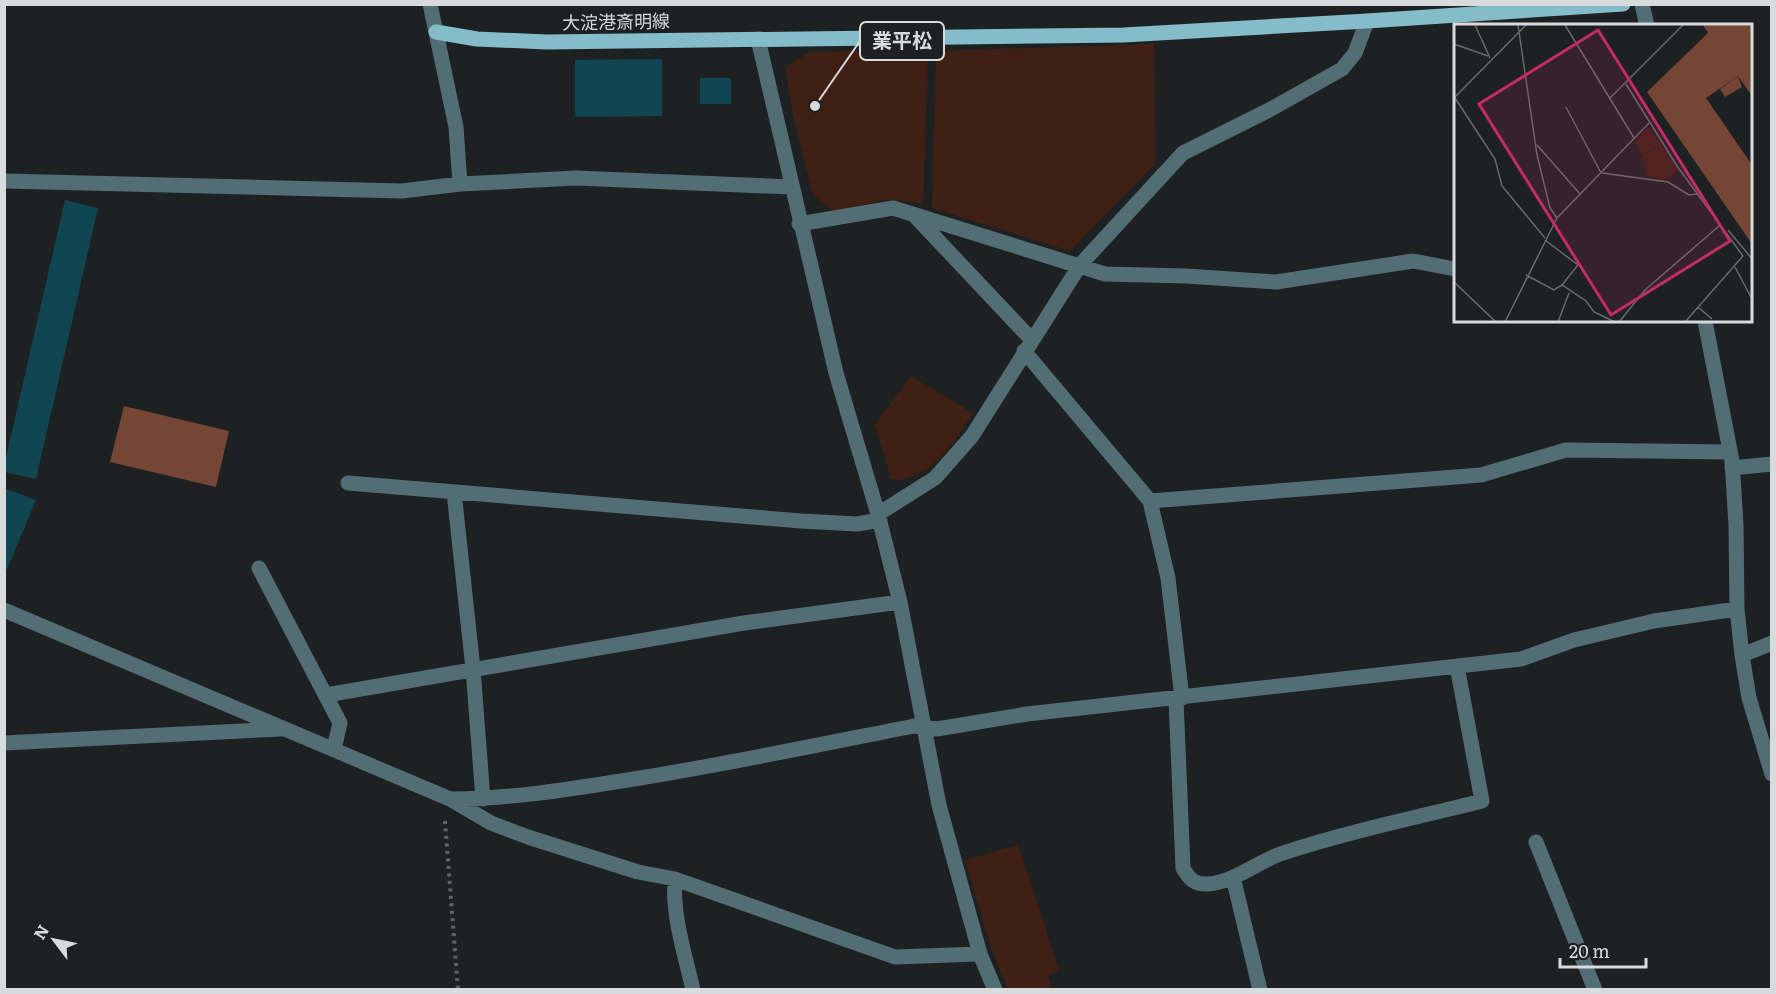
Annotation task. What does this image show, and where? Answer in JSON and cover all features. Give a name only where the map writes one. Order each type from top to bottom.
[{"type":"main road","name":"大淀港斎明線","points":[[436,32],[477,39],[535,41],[1124,34],[1623,4]]},
{"type":"street","points":[[430,4],[456,127],[460,184]]},
{"type":"street","points":[[1642,4],[1647,24]]},
{"type":"street","points":[[348,483],[801,521],[857,524],[879,517],[935,478],[972,436],[1080,265],[1184,153],[1272,109],[1341,69],[1355,53],[1367,21]]},
{"type":"street","points":[[758,39],[836,373],[879,517],[900,602],[939,805],[980,954],[995,990]]},
{"type":"street","points":[[4,181],[402,191],[460,184],[576,178],[791,187]]},
{"type":"street","points":[[800,224],[893,208],[1105,274],[1276,282],[1413,261],[1454,269]]},
{"type":"street","points":[[914,214],[1028,345],[1150,501],[1168,578],[1179,699],[1183,868],[1188,878],[1196,883],[1209,884],[1233,877],[1279,855],[1346,835],[1482,801],[1457,666]]},
{"type":"street","points":[[1705,322],[1732,468],[1736,525],[1737,609],[1742,655],[1749,698],[1772,774]]},
{"type":"street","points":[[1150,501],[1481,475],[1566,450],[1730,452]]},
{"type":"street","points":[[1732,468],[1772,464]]},
{"type":"street","points":[[454,492],[473,669],[483,799]]},
{"type":"street","points":[[259,568],[340,723],[334,749]]},
{"type":"street","points":[[326,695],[744,623],[900,602]]},
{"type":"street","points":[[450,799],[483,799],[576,789],[734,762],[914,726],[937,729],[1027,714],[1179,699],[1521,659],[1574,640],[1654,621],[1737,609]]},
{"type":"street","points":[[4,610],[287,728],[450,799],[491,823],[528,837],[638,872],[675,879],[895,957],[980,954]]},
{"type":"street","points":[[1742,655],[1772,644]]},
{"type":"street","points":[[4,743],[287,728]]},
{"type":"street","points":[[1536,842],[1595,990]]},
{"type":"street","points":[[1233,877],[1260,990]]},
{"type":"street","points":[[675,879],[674,893],[680,933],[693,990]]},
{"type":"path","points":[[450,799],[444,806],[458,990]]},
{"type":"shaded area","points":[[1154,44],[1155,164],[1070,251],[932,208],[936,51]]},
{"type":"shaded area","points":[[928,49],[923,204],[891,199],[832,211],[813,195],[793,116],[785,68],[809,52]]},
{"type":"shaded area","points":[[911,376],[973,413],[949,447],[930,467],[905,478],[891,479],[875,424]]},
{"type":"shaded area","points":[[124,406],[229,431],[216,487],[110,462]]},
{"type":"shaded area","points":[[1018,845],[1059,970],[1048,977],[1052,989],[1008,989],[991,948],[965,860]]},
{"type":"building","points":[[662,59],[662,116],[575,117],[575,60]]},
{"type":"building","points":[[700,78],[731,78],[731,104],[700,104]]},
{"type":"building","points":[[65,200],[98,208],[36,479],[4,472],[4,466]]},
{"type":"building","points":[[4,488],[36,500],[5,574],[4,574]]},
{"type":"place","name":"業平松","points":[[815,106]]}]
